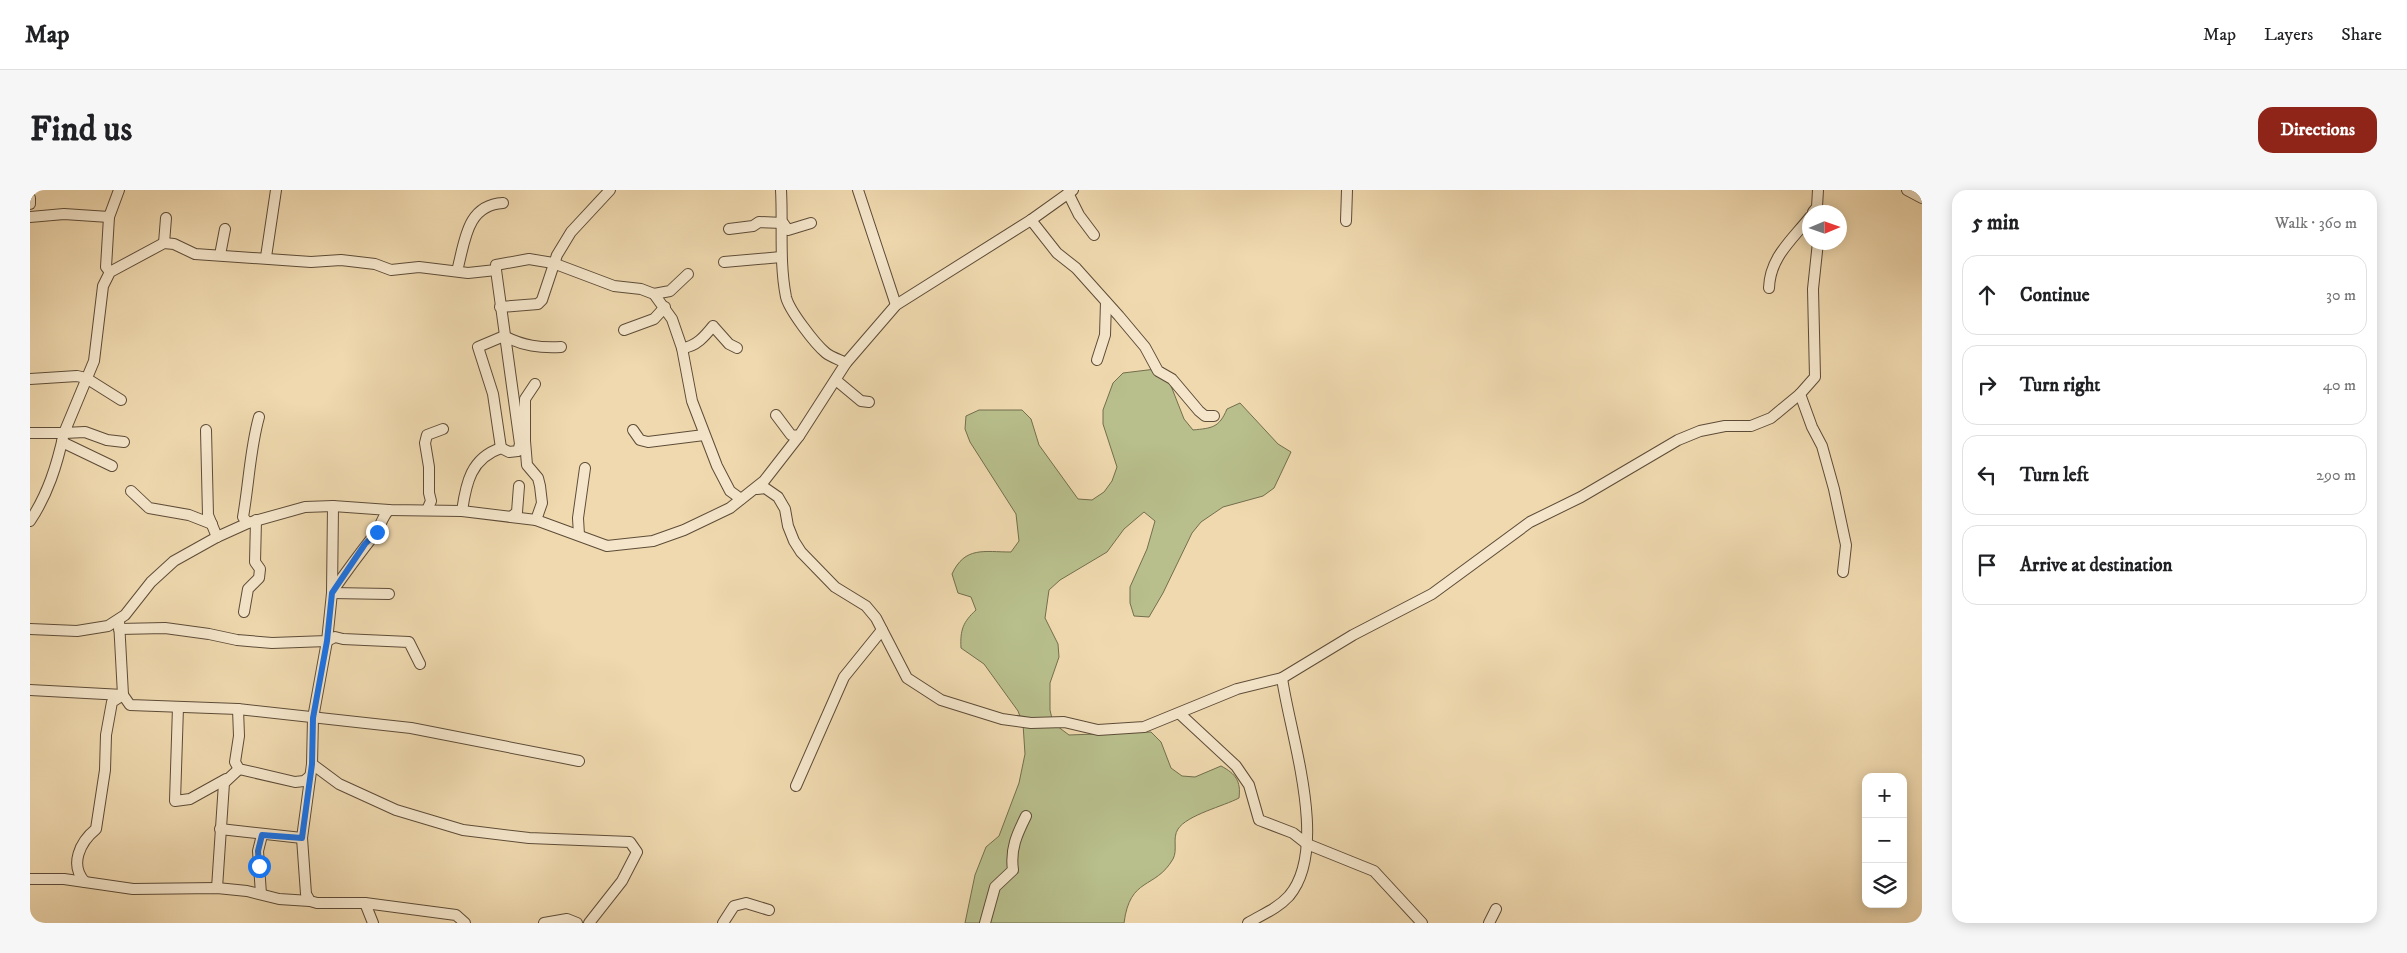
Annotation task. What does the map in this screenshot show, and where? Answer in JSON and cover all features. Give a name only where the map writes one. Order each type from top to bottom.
[{"type":"street","points":[[110,272],[106,266],[109,217],[119,190]]},
{"type":"street","points":[[266,257],[272,205],[276,190]]},
{"type":"street","points":[[500,307],[538,304],[545,295],[553,263],[571,232],[610,190]]},
{"type":"street","points":[[781,190],[783,223],[781,257],[787,299],[807,331],[826,353],[846,363]]},
{"type":"street","points":[[858,190],[896,305]]},
{"type":"street","points":[[1346,221],[1347,190]]},
{"type":"street","points":[[1817,205],[1818,190]]},
{"type":"street","points":[[1907,190],[1922,198]]},
{"type":"street","points":[[579,761],[411,728],[238,709],[130,705],[122,695],[119,625],[151,582],[174,561],[217,537],[252,521],[299,508],[333,506],[389,510],[462,511],[536,520],[607,546],[653,541],[684,530],[730,508],[757,489],[799,436],[826,391],[837,381],[846,363],[896,305],[1032,220],[1070,192],[1079,215],[1094,235]]},
{"type":"street","points":[[30,198],[30,204]]},
{"type":"street","points":[[457,272],[467,231],[476,214],[489,204],[503,203]]},
{"type":"street","points":[[30,217],[64,214],[109,217]]},
{"type":"street","points":[[164,244],[166,218]]},
{"type":"street","points":[[1032,220],[1057,252],[1076,268],[1145,348],[1158,371],[1172,379],[1205,416],[1214,416]]},
{"type":"street","points":[[729,229],[753,226],[758,222],[783,223]]},
{"type":"street","points":[[783,223],[788,230],[811,223]]},
{"type":"street","points":[[1770,288],[1770,278],[1776,259],[1802,227]]},
{"type":"street","points":[[220,255],[225,230]]},
{"type":"street","points":[[30,521],[42,503],[51,482],[63,438],[94,361],[102,286],[110,272],[164,244],[174,244],[195,254],[266,257],[311,262],[340,260],[375,264],[391,270],[419,267],[457,272],[496,270]]},
{"type":"street","points":[[757,489],[765,488],[778,496],[785,509],[788,526],[794,541],[801,552],[834,587],[866,606],[876,618],[907,678],[941,700],[1002,719],[1031,723],[1064,722],[1098,730],[1144,727],[1180,714],[1237,689],[1282,678],[1345,640],[1432,594],[1530,522],[1580,497],[1678,440],[1700,431],[1751,426],[1771,418],[1800,394],[1815,377],[1814,289],[1817,250]]},
{"type":"street","points":[[724,262],[781,257]]},
{"type":"street","points":[[462,511],[466,485],[477,462],[491,451],[501,448],[510,452],[518,451],[520,444],[500,307],[496,265],[508,261],[529,259],[553,263],[614,286],[654,294],[670,291],[688,274]]},
{"type":"street","points":[[654,294],[672,319],[682,348],[692,401],[704,435],[725,482],[735,497],[742,499]]},
{"type":"street","points":[[1097,360],[1105,336],[1106,302]]},
{"type":"street","points":[[624,330],[654,319],[665,307]]},
{"type":"street","points":[[682,348],[688,348],[702,339],[713,326],[730,344],[737,348]]},
{"type":"street","points":[[501,448],[493,394],[478,347],[504,336],[521,344],[545,348],[561,347]]},
{"type":"street","points":[[30,379],[77,376],[86,378],[121,400]]},
{"type":"street","points":[[837,381],[862,401],[869,402]]},
{"type":"street","points":[[535,384],[526,398],[525,441],[527,465],[538,478],[540,486],[542,503],[536,520]]},
{"type":"street","points":[[1800,394],[1808,418],[1822,446],[1834,489],[1846,545],[1843,572]]},
{"type":"street","points":[[776,415],[791,435],[799,436]]},
{"type":"street","points":[[252,521],[242,517],[250,476],[252,442],[259,416]]},
{"type":"street","points":[[427,510],[431,501],[429,493],[430,468],[425,443],[427,435],[443,429]]},
{"type":"street","points":[[206,430],[206,495],[208,515],[217,537]]},
{"type":"street","points":[[633,430],[640,440],[648,442],[704,435]]},
{"type":"street","points":[[63,438],[85,432],[107,440],[124,442]]},
{"type":"street","points":[[30,433],[63,438],[112,466]]},
{"type":"street","points":[[579,535],[578,518],[585,468]]},
{"type":"street","points":[[511,517],[517,512],[519,486]]},
{"type":"street","points":[[131,491],[148,508],[189,515],[212,524]]},
{"type":"street","points":[[310,901],[306,894],[302,838],[312,764],[313,718],[327,641],[332,593],[333,506]]},
{"type":"street","points":[[332,593],[365,544],[377,532],[383,516],[389,510]]},
{"type":"street","points":[[244,612],[248,588],[259,578],[260,569],[255,562],[252,521]]},
{"type":"street","points":[[332,593],[389,594]]},
{"type":"street","points":[[30,629],[77,630],[119,625],[165,628],[236,640],[272,643],[327,641],[335,637],[342,640],[409,642],[420,664]]},
{"type":"street","points":[[796,786],[844,677],[882,630]]},
{"type":"street","points":[[1248,923],[1278,906],[1290,894],[1300,878],[1307,844],[1308,836],[1303,789],[1282,678]]},
{"type":"street","points":[[30,690],[122,695]]},
{"type":"street","points":[[85,882],[80,877],[76,860],[86,837],[96,829],[105,770],[106,735],[110,710],[112,702],[122,695]]},
{"type":"street","points":[[178,707],[175,801],[190,798],[226,779],[239,769]]},
{"type":"street","points":[[238,709],[239,736],[235,762],[239,769],[295,782],[304,781],[310,776]]},
{"type":"street","points":[[1180,714],[1236,766],[1249,785],[1259,820],[1276,829],[1293,834],[1307,844],[1374,871],[1422,923]]},
{"type":"street","points":[[312,764],[339,784],[396,810],[463,830],[529,838],[630,842],[637,852],[632,865],[589,923]]},
{"type":"street","points":[[217,888],[220,829],[226,779]]},
{"type":"street","points":[[985,923],[995,887],[1013,870],[1014,841],[1026,816]]},
{"type":"street","points":[[220,829],[302,838]]},
{"type":"street","points":[[261,894],[258,851],[262,835]]},
{"type":"street","points":[[30,878],[64,879],[133,889],[217,888],[279,898],[365,903],[456,915],[465,923]]},
{"type":"street","points":[[723,923],[734,906],[746,902],[769,910]]},
{"type":"street","points":[[365,903],[373,923]]},
{"type":"street","points":[[1489,923],[1496,909]]},
{"type":"street","points":[[544,923],[567,919],[577,923]]},
{"type":"green space","points":[[1164,368],[1184,419],[1193,430],[1214,426],[1221,420],[1227,409],[1240,403],[1278,444],[1291,452],[1274,488],[1263,496],[1223,507],[1201,522],[1192,533],[1163,593],[1149,617],[1134,616],[1130,603],[1130,587],[1147,549],[1155,521],[1144,512],[1124,529],[1107,552],[1060,580],[1049,590],[1045,618],[1058,644],[1059,657],[1050,683],[1050,710],[1053,723],[1069,735],[1151,732],[1161,742],[1171,768],[1182,776],[1195,777],[1221,766],[1234,775],[1239,787],[1239,798],[1189,819],[1178,829],[1173,859],[1166,869],[1137,890],[1127,908],[1124,923],[965,923],[975,875],[986,847],[999,836],[1019,783],[1025,754],[1023,724],[1018,711],[984,664],[961,648],[963,627],[976,610],[971,597],[958,593],[952,574],[957,565],[969,555],[976,552],[1011,552],[1019,541],[1016,514],[970,442],[965,429],[966,416],[979,410],[1022,410],[1031,419],[1039,445],[1078,499],[1092,500],[1104,492],[1112,481],[1117,467],[1103,424],[1103,410],[1113,383],[1123,373]]},
{"type":"route","points":[[259,866],[258,851],[262,835],[302,838],[312,764],[313,718],[327,641],[332,593],[365,544],[377,532]]}]
